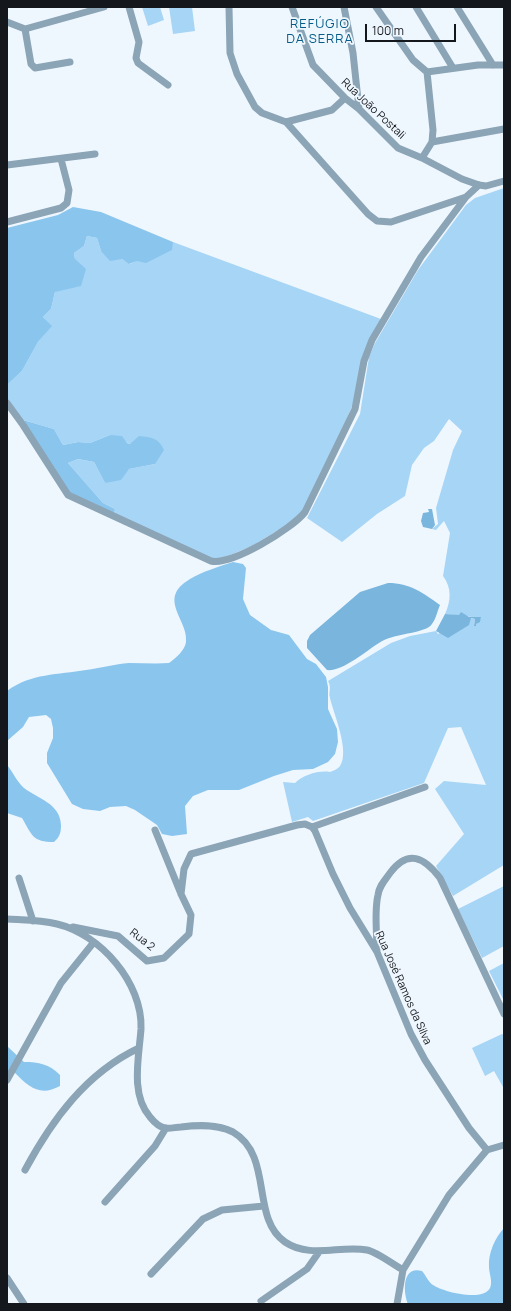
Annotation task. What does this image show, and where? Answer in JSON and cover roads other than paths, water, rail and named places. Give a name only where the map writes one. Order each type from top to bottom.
[{"type":"street","points":[[7,22],[25,29],[104,7]]},
{"type":"street","points":[[129,7],[139,42],[137,50],[138,63],[168,85]]},
{"type":"street","points":[[228,7],[230,53],[237,74],[254,107],[262,113],[286,122],[368,214],[377,221],[391,222],[466,197]]},
{"type":"street","name":"Rua João Postali","points":[[292,7],[309,59],[317,70],[345,98],[359,109],[398,148],[422,158],[462,179],[479,185]]},
{"type":"street","points":[[344,7],[353,53],[359,109]]},
{"type":"street","points":[[376,7],[414,60],[427,72],[433,130],[432,142],[422,158]]},
{"type":"street","points":[[416,7],[453,68]]},
{"type":"street","points":[[457,7],[494,65]]},
{"type":"street","points":[[25,29],[31,64],[35,68],[70,62]]},
{"type":"street","points":[[427,72],[478,65],[504,65]]},
{"type":"street","points":[[286,122],[332,110],[345,98]]},
{"type":"street","points":[[432,142],[504,129]]},
{"type":"street","points":[[7,165],[95,154]]},
{"type":"street","points":[[7,222],[61,208],[67,203],[69,190],[61,159]]},
{"type":"street","points":[[7,403],[68,495],[211,561],[222,562],[254,549],[293,525],[305,512],[355,409],[364,361],[372,340],[412,271],[466,197],[479,185],[486,186],[504,181]]},
{"type":"street","points":[[181,894],[184,869],[191,854],[297,825],[305,824],[312,827],[426,787]]},
{"type":"street","name":"Rua José Ramos da Silva","points":[[312,827],[332,874],[350,908],[377,952],[411,1034],[425,1060],[476,1138],[487,1150]]},
{"type":"street","name":"Rua 2","points":[[57,924],[118,936],[147,961],[164,958],[189,934],[191,915],[155,830]]},
{"type":"street","points":[[377,952],[377,900],[381,885],[397,864],[404,860],[418,859],[426,862],[440,878],[504,1014]]},
{"type":"street","points":[[19,878],[34,921]]},
{"type":"street","points":[[7,919],[57,924],[78,932],[112,956],[123,972],[133,993],[139,1012],[141,1028],[137,1072],[143,1105],[149,1116],[157,1124],[166,1128],[198,1125],[217,1127],[231,1131],[243,1139],[256,1162],[264,1206],[275,1232],[285,1242],[319,1252],[368,1250],[403,1270]]},
{"type":"street","points":[[7,1080],[61,983],[94,942]]},
{"type":"street","points":[[25,1170],[43,1139],[81,1089],[118,1058],[138,1048]]},
{"type":"street","points":[[104,1202],[155,1146],[166,1128]]},
{"type":"street","points":[[397,1304],[403,1270],[449,1195],[487,1150],[504,1145]]},
{"type":"street","points":[[151,1274],[203,1219],[222,1210],[264,1206]]},
{"type":"street","points":[[261,1300],[307,1269],[319,1252]]},
{"type":"street","points":[[7,1278],[24,1304]]},
{"type":"district","name":"REFÚGIO DA SERRA","points":[[320,32]]}]
